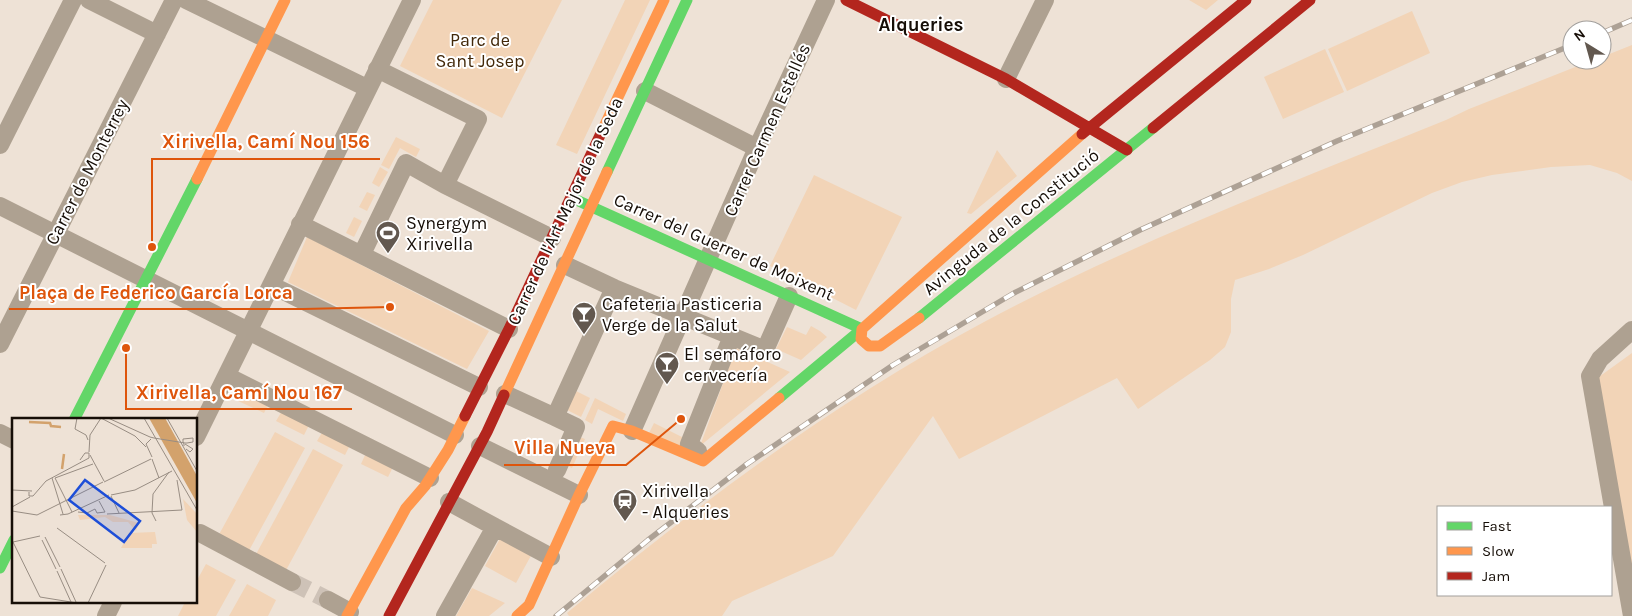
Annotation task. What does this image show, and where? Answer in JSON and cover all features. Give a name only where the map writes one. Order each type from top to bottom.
[{"type":"street","points":[[0,145],[73,0]]},
{"type":"street","points":[[89,0],[157,34]]},
{"type":"street","name":"Carrer de Monterrey","points":[[0,344],[174,0]]},
{"type":"street","points":[[186,0],[367,88]]},
{"type":"street","points":[[75,418],[203,167],[285,0]]},
{"type":"street","points":[[198,433],[412,0]]},
{"type":"street","name":"Carrer de l'Art Major de la Seda","points":[[349,614],[406,508],[430,478],[456,435],[572,198],[664,0]]},
{"type":"street","name":"Carrer de l'Art Major de la Seda","points":[[389,616],[505,394],[687,0]]},
{"type":"street","name":"Carrer Carmen Estellés","points":[[632,431],[757,148],[826,0]]},
{"type":"street","points":[[846,0],[1006,79],[1089,128]]},
{"type":"street","points":[[1006,79],[1045,0]]},
{"type":"street","name":"Avinguda de la Constitució","points":[[517,616],[529,605],[613,426],[632,431],[703,461],[862,329],[1089,128],[1246,0]]},
{"type":"street","name":"Avinguda de la Constitució","points":[[862,329],[861,339],[864,343],[869,346],[880,346],[917,320],[1130,144],[1310,0]]},
{"type":"street","points":[[377,69],[478,119],[445,184]]},
{"type":"street","points":[[645,91],[757,148]]},
{"type":"street","points":[[1031,94],[1058,102],[1089,118],[1098,119],[1102,117],[1114,126]]},
{"type":"street","points":[[1031,94],[1050,111],[1063,129],[1068,146]]},
{"type":"street","name":"Avinguda de la Constitució","points":[[1089,128],[1130,144]]},
{"type":"street","points":[[362,254],[406,163],[552,238]]},
{"type":"street","name":"Carrer del Guerrer de Moixent","points":[[572,198],[862,329]]},
{"type":"street","points":[[0,206],[248,332],[579,495]]},
{"type":"street","points":[[300,224],[509,329]]},
{"type":"street","points":[[565,265],[614,288],[765,350],[789,296]]},
{"type":"street","points":[[271,285],[479,387]]},
{"type":"street","points":[[555,417],[614,288]]},
{"type":"street","name":"Avinguda de la Constitució","points":[[894,299],[917,320]]},
{"type":"street","points":[[1632,330],[1600,359],[1590,376],[1632,616]]},
{"type":"street","points":[[698,450],[689,444],[732,336]]},
{"type":"street","points":[[227,376],[430,478]]},
{"type":"street","points":[[505,394],[576,427],[557,470]]},
{"type":"street","points":[[0,433],[12,439]]},
{"type":"street","points":[[456,435],[479,446]]},
{"type":"street","points":[[449,502],[551,557]]},
{"type":"street","points":[[445,616],[494,527]]},
{"type":"street","points":[[200,533],[292,582]]},
{"type":"street","points":[[0,568],[12,544]]},
{"type":"street","points":[[328,600],[349,614]]},
{"type":"street","points":[[106,616],[112,604]]},
{"type":"green space","name":"Parc de Sant Josep","points":[[433,0],[562,0],[502,118],[400,66]]},
{"type":"green space","points":[[625,0],[650,0],[577,154],[556,145]]},
{"type":"green space","points":[[1189,0],[1218,0],[1206,10]]},
{"type":"green space","points":[[1412,11],[1430,53],[1347,91],[1328,49]]},
{"type":"green space","points":[[1632,45],[1632,181],[1617,173],[1590,165],[1551,167],[1492,175],[1462,182],[1432,193],[1303,255],[1235,280],[1231,299],[1231,332],[1225,347],[1210,360],[1138,409],[1117,378],[959,459],[933,416],[833,556],[732,601],[722,616],[569,616],[567,613],[666,533],[768,457],[874,386],[984,322],[1040,293],[1154,240],[1469,109],[1568,70],[1612,70],[1612,53]]},
{"type":"green space","points":[[1325,49],[1344,92],[1283,119],[1264,77]]},
{"type":"green space","points":[[396,137],[420,149],[416,157],[400,148],[389,169],[381,165]]},
{"type":"green space","points":[[997,150],[1017,176],[971,214],[967,213]]},
{"type":"green space","points":[[380,167],[388,172],[379,187],[372,183]]},
{"type":"green space","points":[[814,175],[902,217],[856,310],[770,266]]},
{"type":"green space","points":[[367,192],[375,195],[367,211],[359,207]]},
{"type":"green space","points":[[354,217],[362,221],[354,237],[346,233]]},
{"type":"green space","points":[[307,237],[489,331],[467,369],[288,282]]},
{"type":"green space","points":[[811,326],[827,337],[801,360],[776,349],[787,327],[806,335]]},
{"type":"green space","points":[[736,348],[790,372],[700,446]]},
{"type":"green space","points":[[1632,353],[1632,575],[1596,379]]},
{"type":"green space","points":[[242,389],[269,403],[264,413],[236,400]]},
{"type":"green space","points":[[574,390],[590,398],[581,417],[565,409]]},
{"type":"green space","points":[[595,398],[626,414],[623,421],[598,409],[592,424],[585,420]]},
{"type":"green space","points":[[282,411],[309,425],[304,435],[276,421]]},
{"type":"green space","points":[[654,423],[684,438],[680,447],[649,433]]},
{"type":"green space","points":[[323,431],[350,445],[345,455],[317,441]]},
{"type":"green space","points":[[275,432],[305,448],[246,556],[216,540]]},
{"type":"green space","points":[[577,436],[585,439],[572,468],[564,464]]},
{"type":"green space","points":[[313,449],[343,465],[284,574],[254,558]]},
{"type":"green space","points":[[366,453],[393,467],[388,477],[361,464]]},
{"type":"green space","points":[[502,535],[533,552],[516,583],[485,566]]},
{"type":"green space","points":[[206,564],[236,580],[216,616],[178,616],[184,604],[198,604],[198,578]]},
{"type":"green space","points":[[247,584],[276,600],[268,616],[229,616]]},
{"type":"green space","points":[[472,588],[505,603],[489,616],[456,616]]},
{"type":"tunnel","points":[[292,582],[328,600]]},
{"type":"railway","points":[[1612,29],[1632,20]]},
{"type":"railway","points":[[556,616],[648,540],[747,464],[893,365],[1014,293],[1140,230],[1337,141],[1562,49]]},
{"type":"traffic: fast","points":[[607,172],[687,0]]},
{"type":"traffic: fast","points":[[919,318],[1153,128]]},
{"type":"traffic: fast","points":[[75,418],[197,179]]},
{"type":"traffic: fast","points":[[572,198],[862,329],[779,398]]},
{"type":"traffic: fast","points":[[0,568],[12,544]]},
{"type":"traffic: slow","points":[[197,179],[285,0]]},
{"type":"traffic: slow","points":[[602,131],[664,0]]},
{"type":"traffic: slow","points":[[919,318],[880,346],[869,346],[861,339],[862,329],[1082,134]]},
{"type":"traffic: slow","points":[[504,395],[607,172]]},
{"type":"traffic: slow","points":[[517,616],[529,605],[613,426],[632,431],[703,461],[779,398]]},
{"type":"traffic: slow","points":[[347,616],[406,508],[425,486],[448,450],[465,416]]},
{"type":"traffic: jam","points":[[846,0],[1006,79],[1127,150]]},
{"type":"traffic: jam","points":[[1082,134],[1246,0]]},
{"type":"traffic: jam","points":[[1153,128],[1310,0]]},
{"type":"traffic: jam","points":[[465,416],[509,329],[602,131]]},
{"type":"traffic: jam","points":[[389,616],[487,432],[504,395]]},
{"type":"place","name":"Xirivella, Camí Nou 156","points":[[152,247]]},
{"type":"place","name":"Synergym Xirivella","points":[[388,254]]},
{"type":"place","name":"Plaça de Federico García Lorca","points":[[390,307]]},
{"type":"place","name":"Cafeteria Pasticeria Verge de la Salut","points":[[584,335]]},
{"type":"place","name":"Xirivella, Camí Nou 167","points":[[126,348]]},
{"type":"place","name":"El semáforo cervecería","points":[[667,385]]},
{"type":"place","name":"Villa Nueva","points":[[681,419]]},
{"type":"place","name":"Xirivella - Alqueries","points":[[625,522]]},
{"type":"district","name":"Alqueries","points":[[921,25]]}]
